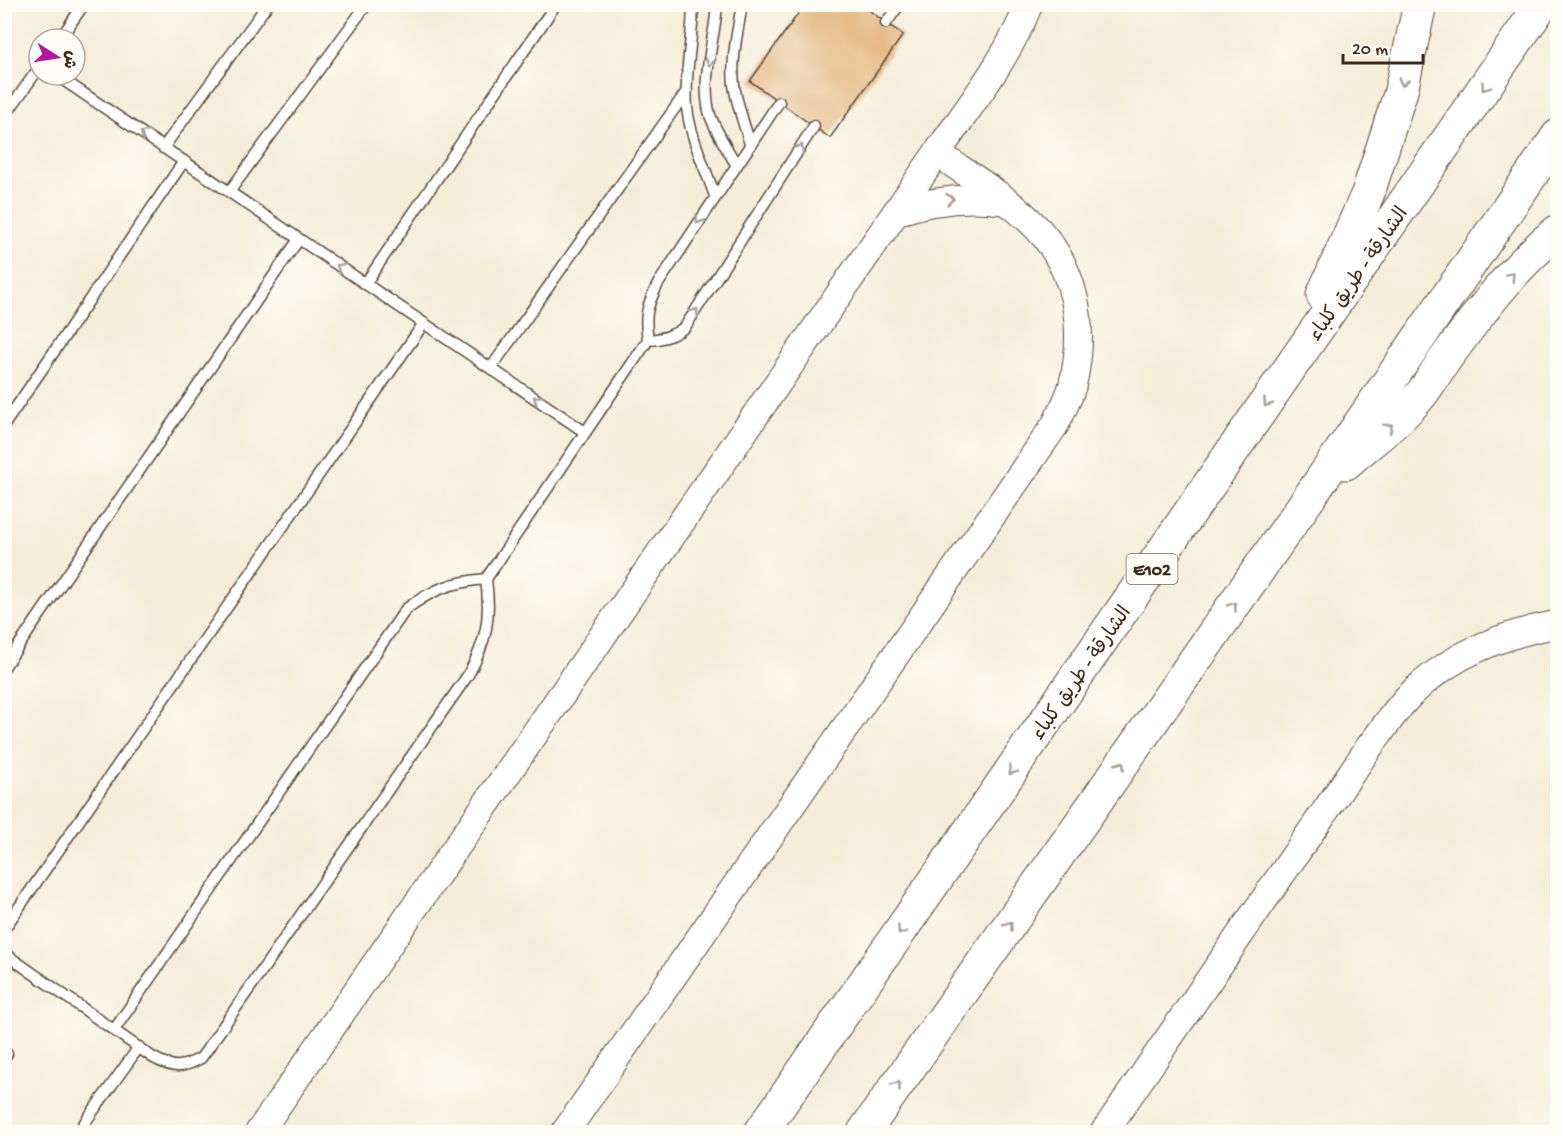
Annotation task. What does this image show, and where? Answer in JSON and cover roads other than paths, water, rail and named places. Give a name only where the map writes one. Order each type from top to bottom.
[{"type":"highway","points":[[1292,366],[1368,194],[1401,91],[1420,4]]},
{"type":"highway","name":"الشارقة - طريق كلباء","points":[[761,1132],[1542,4]]},
{"type":"highway","points":[[864,1132],[1313,492],[1557,136]]},
{"type":"highway","points":[[1313,492],[1402,415],[1423,393],[1445,359],[1493,295],[1541,244],[1557,231]]},
{"type":"street","points":[[259,1132],[938,153],[1010,45],[1029,4]]},
{"type":"street","points":[[565,1132],[1055,425],[1071,389],[1079,350],[1078,311],[1068,277],[1052,246],[1031,222],[938,153]]},
{"type":"street","points":[[896,212],[939,200],[984,199],[1006,202]]},
{"type":"street","points":[[1104,1132],[1370,746],[1409,696],[1448,663],[1493,641],[1557,624]]},
{"type":"lane","points":[[68,27],[84,4]]},
{"type":"lane","points":[[163,148],[268,4]]},
{"type":"lane","points":[[229,192],[366,4]]},
{"type":"lane","points":[[365,284],[556,4]]},
{"type":"lane","points":[[693,4],[687,91],[690,125],[715,196]]},
{"type":"lane","points":[[717,4],[716,27],[707,75],[707,96],[711,115],[736,164]]},
{"type":"lane","points":[[742,4],[734,59],[734,82],[737,105],[750,144]]},
{"type":"lane","points":[[886,23],[900,4]]},
{"type":"lane","points":[[4,117],[27,85]]},
{"type":"lane","points":[[74,87],[585,432]]},
{"type":"lane","points":[[491,368],[687,91]]},
{"type":"lane","points":[[4,952],[168,1066],[186,1066],[201,1058],[468,675],[480,653],[487,628],[489,603],[486,579],[648,340],[645,321],[649,301],[715,196],[779,102]]},
{"type":"lane","points":[[648,340],[661,340],[685,327],[814,126]]},
{"type":"lane","points":[[4,425],[184,161]]},
{"type":"lane","points":[[4,668],[299,240]]},
{"type":"lane","points":[[4,929],[424,323]]},
{"type":"lane","points":[[114,1030],[406,609],[423,596],[443,587],[464,581],[486,579]]},
{"type":"lane","points":[[78,1132],[139,1047]]}]
